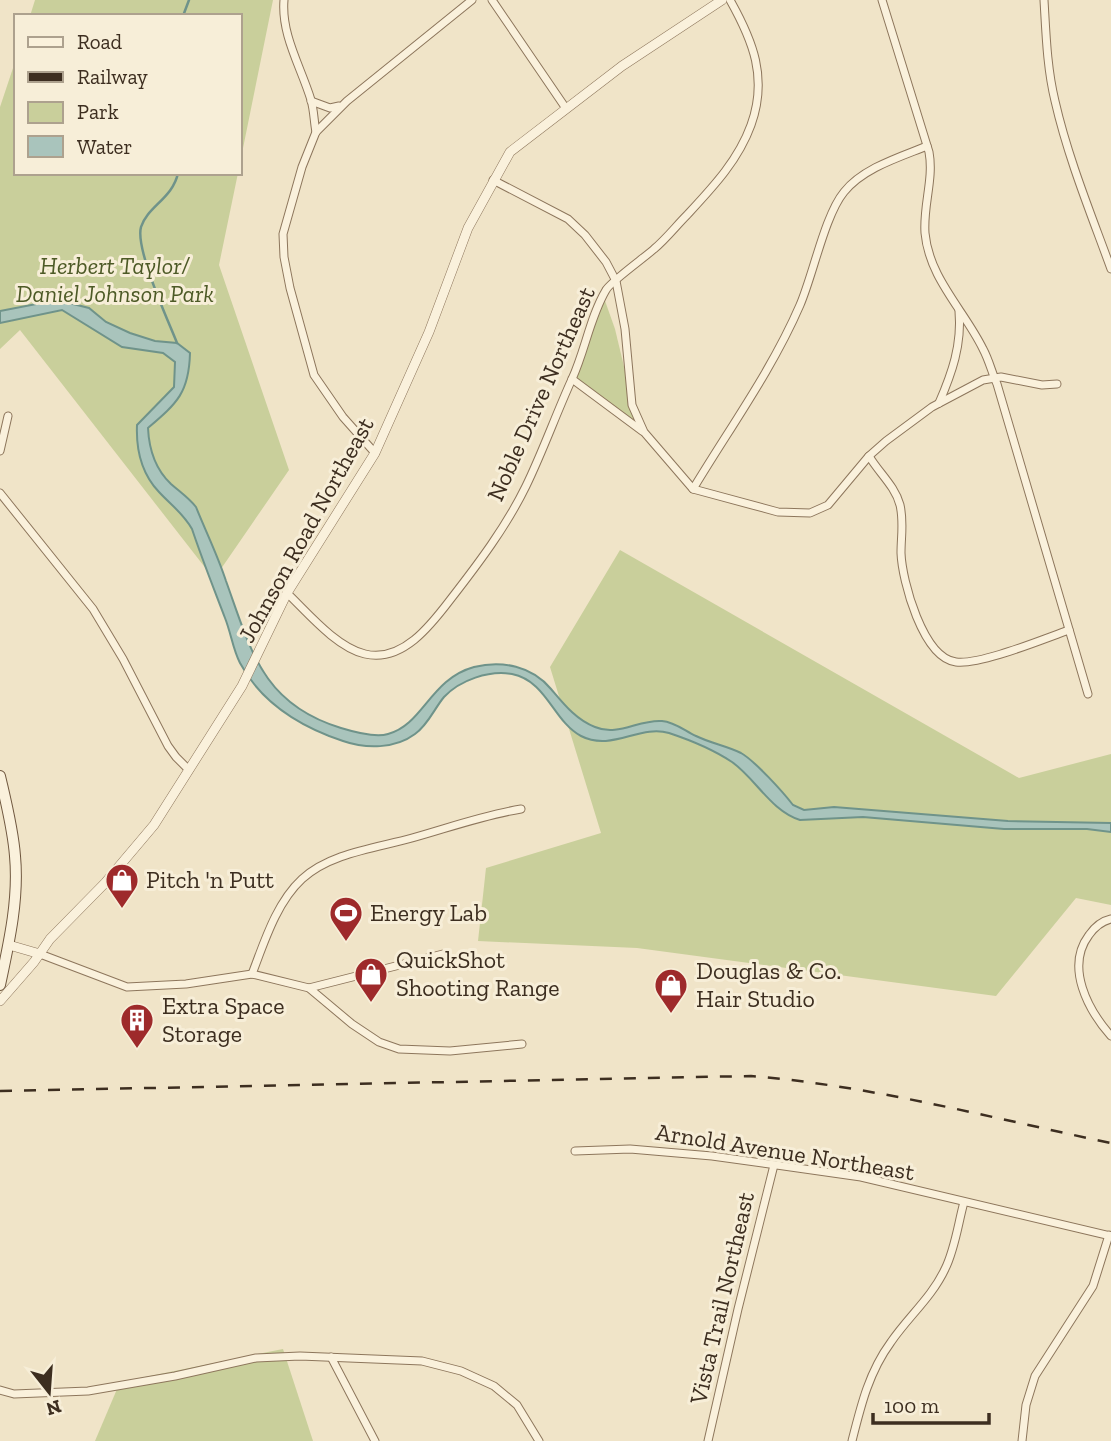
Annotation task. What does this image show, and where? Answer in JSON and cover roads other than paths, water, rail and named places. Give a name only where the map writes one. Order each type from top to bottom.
[{"type":"main road","points":[[0,776],[15,856],[14,905],[0,985]]},
{"type":"street","points":[[284,0],[283,11],[288,35],[311,101],[316,132]]},
{"type":"street","points":[[375,453],[343,417],[314,375],[298,325],[284,257],[283,234],[302,167],[316,132],[343,105],[472,0]]},
{"type":"street","points":[[492,0],[565,107]]},
{"type":"street","name":"Johnson Road Northeast","points":[[0,1001],[50,939],[154,825],[242,686],[287,593],[375,453],[429,332],[468,228],[510,152],[565,107],[622,66],[722,0]]},
{"type":"street","name":"Noble Drive Northeast","points":[[287,593],[322,629],[353,649],[367,655],[395,651],[414,641],[436,618],[489,548],[526,487],[607,287],[658,245],[712,187],[738,154],[751,124],[758,95],[758,68],[749,39],[730,0]]},
{"type":"street","points":[[882,0],[932,169],[925,232],[934,267],[984,349],[1088,694]]},
{"type":"street","points":[[1044,0],[1047,56],[1054,100],[1076,172],[1111,269]]},
{"type":"street","points":[[311,101],[330,108],[343,105]]},
{"type":"street","points":[[693,489],[778,349],[800,306],[829,224],[844,192],[864,175],[927,146]]},
{"type":"street","points":[[493,180],[568,219],[599,253],[617,281],[625,328],[632,405],[644,432]]},
{"type":"street","points":[[938,404],[956,360],[960,330],[959,311]]},
{"type":"street","points":[[572,379],[644,432],[693,489],[778,512],[810,513],[828,505],[869,456],[912,421],[982,380],[994,378],[1042,385],[1057,384]]},
{"type":"street","points":[[0,451],[8,416]]},
{"type":"street","points":[[869,456],[895,491],[904,525],[901,554],[908,595],[923,631],[940,655],[954,662],[973,662],[1069,630]]},
{"type":"street","points":[[0,493],[93,609],[123,659],[168,746],[189,770]]},
{"type":"street","points":[[252,974],[266,938],[286,900],[301,880],[317,868],[360,851],[521,809]]},
{"type":"street","points":[[1111,919],[1091,931],[1079,955],[1080,976],[1089,1006],[1111,1035]]},
{"type":"street","points":[[9,945],[127,987],[186,984],[252,974],[309,988],[352,1024],[379,1042],[399,1049],[450,1051],[522,1044]]},
{"type":"street","points":[[309,988],[443,954]]},
{"type":"street","name":"Arnold Avenue Northeast","points":[[575,1151],[630,1149],[861,1177],[1110,1235]]},
{"type":"street","name":"Vista Trail Northeast","points":[[708,1441],[774,1165]]},
{"type":"street","points":[[852,1441],[864,1392],[877,1364],[902,1326],[927,1299],[946,1268],[964,1202]]},
{"type":"street","points":[[1022,1441],[1026,1405],[1035,1376],[1093,1286],[1110,1235]]},
{"type":"street","points":[[0,1390],[14,1394],[88,1391],[256,1358],[331,1357],[422,1361],[461,1371],[494,1386],[517,1405],[538,1441]]},
{"type":"street","points":[[331,1357],[375,1441]]},
{"type":"water","points":[[57,300],[89,308],[106,322],[130,333],[155,341],[177,343],[190,353],[187,378],[180,396],[148,428],[154,458],[165,478],[196,507],[243,630],[263,671],[276,689],[293,705],[314,718],[358,733],[388,734],[410,721],[447,681],[459,673],[485,665],[506,665],[535,675],[576,716],[595,727],[612,730],[645,722],[667,722],[741,753],[776,785],[793,805],[804,810],[834,807],[1008,821],[1111,823],[1111,832],[1087,829],[1004,829],[863,817],[800,820],[781,810],[732,762],[685,739],[658,731],[604,741],[581,736],[563,721],[534,685],[512,674],[485,675],[466,681],[444,697],[420,730],[399,743],[361,745],[312,729],[271,702],[249,678],[238,658],[192,529],[153,485],[144,469],[137,443],[137,425],[174,387],[175,362],[163,353],[122,347],[62,310],[0,323],[0,311]]},
{"type":"waterway","points":[[184,14],[189,0]]},
{"type":"waterway","points":[[177,175],[166,196],[144,220],[140,237],[147,267],[177,343]]},
{"type":"railway","points":[[0,1091],[751,1076],[887,1095],[1111,1143]]},
{"type":"place","name":"Pitch 'n Putt","points":[[122,910]]},
{"type":"place","name":"Energy Lab","points":[[346,943]]},
{"type":"place","name":"QuickShot Shooting Range","points":[[371,1004]]},
{"type":"place","name":"Douglas & Co. Hair Studio","points":[[671,1015]]},
{"type":"place","name":"Extra Space Storage","points":[[137,1050]]},
{"type":"park label","name":"Herbert Taylor/ Daniel Johnson Park","points":[[115,280]]}]
